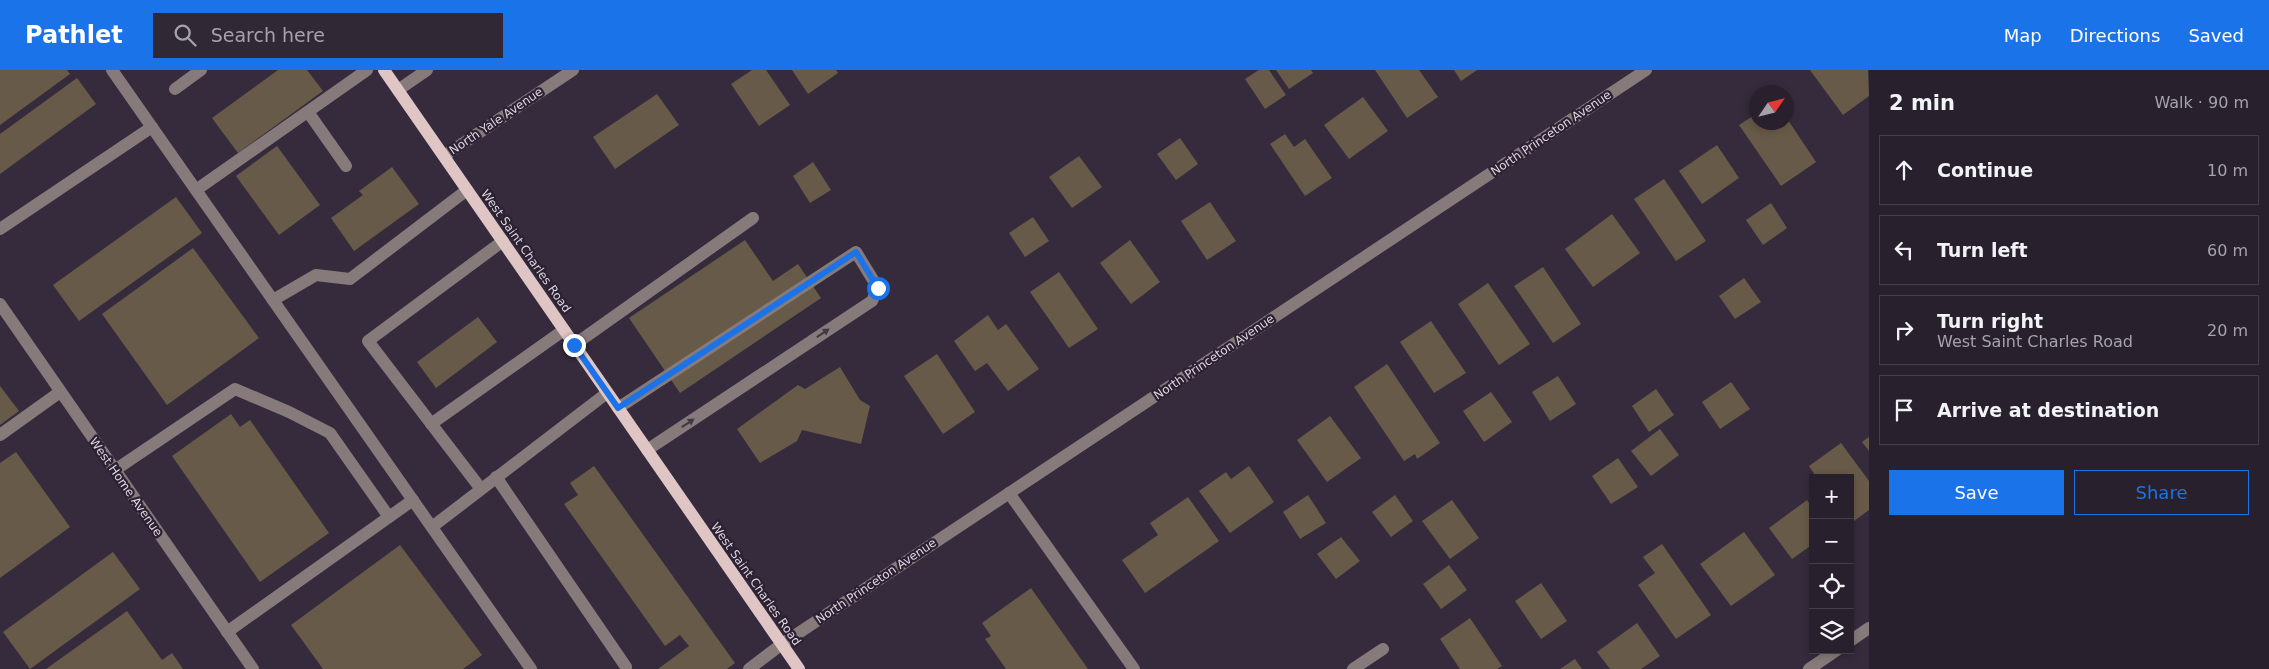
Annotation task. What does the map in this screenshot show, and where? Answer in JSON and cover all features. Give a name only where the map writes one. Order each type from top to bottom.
[{"type":"main road","name":"West Saint Charles Road","points":[[384,70],[799,669]]},
{"type":"street","points":[[112,70],[531,669]]},
{"type":"street","points":[[175,89],[200,70]]},
{"type":"street","points":[[196,190],[366,70]]},
{"type":"street","points":[[398,90],[427,70]]},
{"type":"street","name":"North Yale Avenue","points":[[444,156],[572,70]]},
{"type":"street","name":"North Princeton Avenue","points":[[749,669],[782,644],[1646,70]]},
{"type":"street","points":[[308,112],[346,166]]},
{"type":"street","points":[[0,228],[152,127]]},
{"type":"street","points":[[273,300],[316,275],[350,278],[467,190]]},
{"type":"street","points":[[574,345],[753,218]]},
{"type":"street","points":[[481,489],[368,341],[503,241]]},
{"type":"street","points":[[618,408],[856,252],[878,288],[872,301],[647,450]]},
{"type":"street","name":"West Home Avenue","points":[[0,304],[252,669]]},
{"type":"street","points":[[431,424],[564,330]]},
{"type":"street","points":[[115,470],[235,389],[289,412],[330,433],[389,517]]},
{"type":"street","points":[[0,435],[60,392]]},
{"type":"street","points":[[432,527],[607,393]]},
{"type":"street","points":[[496,477],[626,667]]},
{"type":"street","points":[[1010,493],[1134,669]]},
{"type":"street","points":[[227,632],[413,500]]},
{"type":"street","points":[[1854,638],[1869,628]]},
{"type":"street","points":[[1353,669],[1383,649]]},
{"type":"street","points":[[1810,669],[1831,654]]},
{"type":"building","points":[[0,70],[67,70],[70,74],[0,125]]},
{"type":"building","points":[[278,70],[307,70],[323,91],[238,153],[212,118]]},
{"type":"building","points":[[752,70],[766,70],[790,105],[759,126],[731,84]]},
{"type":"building","points":[[792,70],[836,70],[838,73],[808,94]]},
{"type":"building","points":[[1259,70],[1269,70],[1286,95],[1265,109],[1245,79]]},
{"type":"building","points":[[1276,70],[1311,70],[1313,73],[1289,89]]},
{"type":"building","points":[[1375,70],[1419,70],[1438,97],[1407,118]]},
{"type":"building","points":[[1454,70],[1477,70],[1461,81]]},
{"type":"building","points":[[1810,70],[1868,70],[1869,96],[1843,115]]},
{"type":"building","points":[[77,78],[96,104],[0,174],[0,134]]},
{"type":"building","points":[[657,94],[679,125],[615,169],[593,137]]},
{"type":"building","points":[[1363,97],[1388,131],[1349,159],[1324,125]]},
{"type":"building","points":[[1749,119],[1749,130],[1794,129],[1816,162],[1781,186],[1739,125]]},
{"type":"building","points":[[1285,134],[1294,147],[1305,139],[1332,178],[1305,196],[1270,144]]},
{"type":"building","points":[[1180,138],[1198,164],[1176,180],[1157,154]]},
{"type":"building","points":[[1717,145],[1739,178],[1702,204],[1679,171]]},
{"type":"building","points":[[277,146],[320,205],[279,235],[236,176]]},
{"type":"building","points":[[1079,156],[1102,187],[1072,208],[1049,177]]},
{"type":"building","points":[[813,162],[831,190],[810,203],[793,176]]},
{"type":"building","points":[[392,167],[419,204],[354,251],[331,218],[363,195],[359,191]]},
{"type":"building","points":[[1664,179],[1706,241],[1676,261],[1634,199]]},
{"type":"building","points":[[176,197],[202,233],[79,321],[53,285]]},
{"type":"building","points":[[1210,202],[1236,241],[1207,260],[1181,221]]},
{"type":"building","points":[[1771,203],[1787,228],[1763,245],[1746,220]]},
{"type":"building","points":[[1612,214],[1640,253],[1593,287],[1565,249]]},
{"type":"building","points":[[1033,217],[1049,241],[1025,257],[1009,233]]},
{"type":"building","points":[[745,240],[773,281],[798,264],[821,298],[680,393],[629,318]]},
{"type":"building","points":[[1130,240],[1160,282],[1131,304],[1100,263]]},
{"type":"building","points":[[193,248],[259,338],[167,405],[102,314]]},
{"type":"building","points":[[1543,267],[1581,324],[1553,343],[1514,286]]},
{"type":"building","points":[[1059,272],[1098,329],[1069,348],[1030,292]]},
{"type":"building","points":[[1744,278],[1761,302],[1735,319],[1719,296]]},
{"type":"building","points":[[1488,283],[1530,344],[1499,365],[1458,304]]},
{"type":"building","points":[[988,315],[998,330],[1006,324],[1039,369],[1008,391],[987,363],[975,371],[954,341]]},
{"type":"building","points":[[478,317],[497,342],[436,388],[417,362]]},
{"type":"building","points":[[1431,321],[1466,373],[1434,393],[1400,342]]},
{"type":"building","points":[[937,354],[975,412],[943,434],[904,376]]},
{"type":"building","points":[[1387,364],[1440,443],[1417,459],[1415,454],[1404,461],[1354,387]]},
{"type":"building","points":[[840,367],[860,400],[870,406],[861,444],[802,430],[797,441],[760,463],[737,429],[798,385],[805,389]]},
{"type":"building","points":[[1558,376],[1576,404],[1550,421],[1532,392]]},
{"type":"building","points":[[1731,382],[1750,409],[1720,429],[1702,402]]},
{"type":"building","points":[[0,386],[19,411],[0,425]]},
{"type":"building","points":[[1656,389],[1674,415],[1649,432],[1632,406]]},
{"type":"building","points":[[1491,392],[1512,422],[1484,442],[1463,411]]},
{"type":"building","points":[[231,414],[240,427],[250,420],[329,533],[260,582],[172,456]]},
{"type":"building","points":[[1330,416],[1361,458],[1327,482],[1297,440]]},
{"type":"building","points":[[1660,429],[1679,455],[1651,476],[1631,451]]},
{"type":"building","points":[[1869,437],[1869,451],[1862,442]]},
{"type":"building","points":[[1841,443],[1869,481],[1869,510],[1854,521],[1854,474],[1814,474],[1809,466]]},
{"type":"building","points":[[16,452],[70,527],[0,578],[0,463]]},
{"type":"building","points":[[1618,458],[1638,487],[1611,504],[1592,476]]},
{"type":"building","points":[[594,466],[735,663],[727,669],[658,669],[689,646],[680,635],[665,646],[564,504],[578,495],[570,483]]},
{"type":"building","points":[[1249,466],[1274,502],[1230,533],[1199,491],[1226,472],[1231,479]]},
{"type":"building","points":[[1308,495],[1326,523],[1300,539],[1283,512]]},
{"type":"building","points":[[1395,495],[1413,521],[1391,537],[1372,512]]},
{"type":"building","points":[[1188,497],[1219,541],[1145,593],[1122,560],[1158,535],[1150,523]]},
{"type":"building","points":[[1452,500],[1479,538],[1450,559],[1422,521]]},
{"type":"building","points":[[1807,500],[1809,503],[1809,547],[1792,559],[1769,528]]},
{"type":"building","points":[[1744,532],[1775,575],[1731,606],[1700,564]]},
{"type":"building","points":[[1341,537],[1360,561],[1336,579],[1317,554]]},
{"type":"building","points":[[1662,544],[1711,615],[1676,639],[1638,585],[1655,573],[1643,557]]},
{"type":"building","points":[[400,545],[482,655],[463,669],[323,669],[291,625]]},
{"type":"building","points":[[113,552],[140,589],[30,669],[3,632]]},
{"type":"building","points":[[1449,565],[1467,590],[1441,609],[1423,584]]},
{"type":"building","points":[[1541,583],[1567,621],[1541,639],[1515,601]]},
{"type":"building","points":[[1031,588],[1088,669],[1006,669],[985,639],[991,636],[982,623]]},
{"type":"building","points":[[127,611],[162,660],[172,653],[183,669],[46,669]]},
{"type":"building","points":[[1470,618],[1502,666],[1497,669],[1460,669],[1440,639]]},
{"type":"building","points":[[1637,623],[1660,656],[1641,669],[1610,669],[1597,652]]},
{"type":"building","points":[[1575,659],[1582,669],[1560,669]]},
{"type":"route","points":[[574,345],[618,408],[856,252],[878,288]]}]
